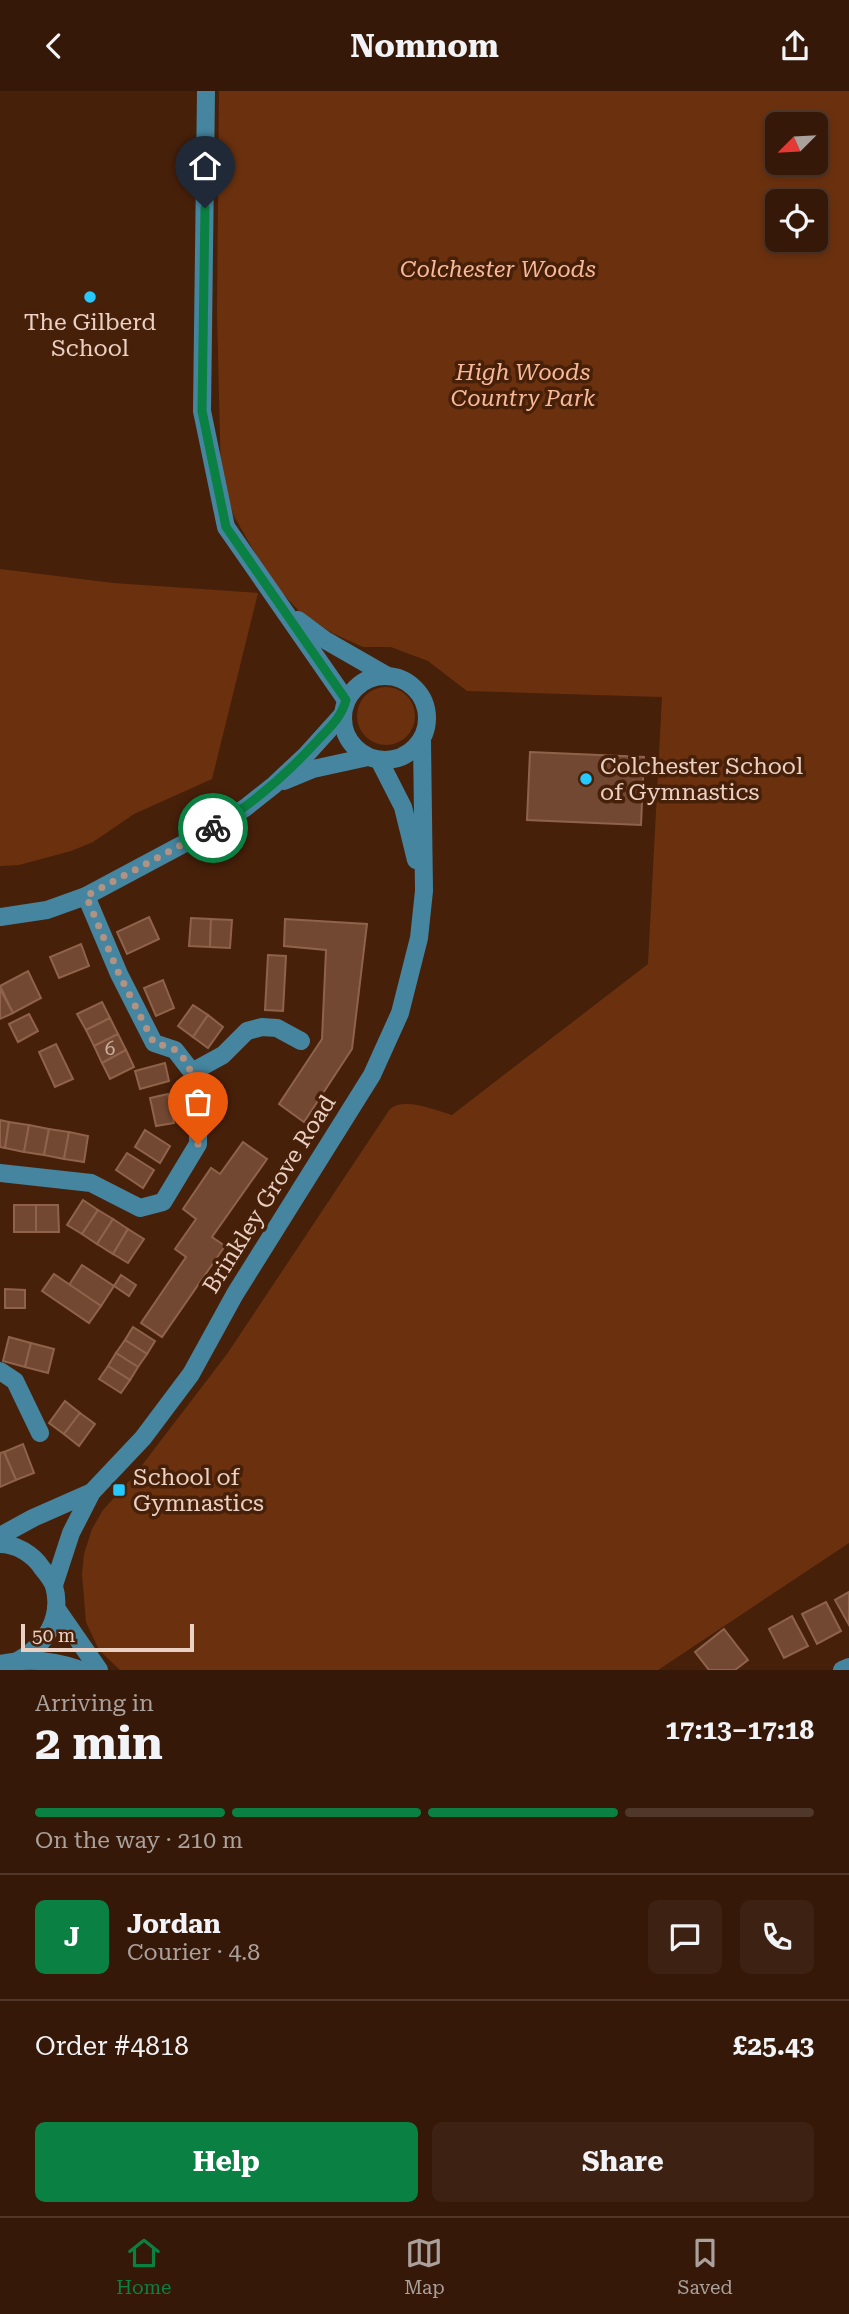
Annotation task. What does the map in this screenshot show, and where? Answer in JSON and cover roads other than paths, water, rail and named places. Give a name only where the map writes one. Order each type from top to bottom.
[{"type":"street","points":[[206,91],[202,411],[226,527],[284,610],[344,707],[344,729],[350,743],[373,759]]},
{"type":"street","points":[[274,785],[313,769],[373,759],[399,759],[412,752],[422,741],[428,720],[426,705],[413,685],[386,675],[325,640],[284,610]]},
{"type":"street","points":[[0,917],[47,910],[86,896],[245,808],[306,755],[344,707],[354,688],[366,679],[386,675]]},
{"type":"street","name":"Brinkley Grove Road","points":[[54,1585],[71,1533],[92,1493],[142,1438],[191,1374],[235,1294],[372,1075],[400,1013],[419,938],[424,891],[422,741]]},
{"type":"street","name":"Brinkley Grove Road","points":[[373,759],[403,807],[424,891]]},
{"type":"street","points":[[0,1173],[91,1183],[141,1208],[163,1202],[198,1144],[198,1109],[192,1072],[175,1050],[154,1043],[119,974],[86,896]]},
{"type":"street","points":[[192,1072],[223,1055],[247,1031],[262,1027],[277,1028],[301,1041]]},
{"type":"street","points":[[0,1371],[15,1381],[40,1433]]},
{"type":"street","name":"Brinkley Grove Road","points":[[0,1536],[33,1518],[92,1493]]},
{"type":"street","points":[[0,1545],[19,1548],[37,1559],[54,1585],[56,1608],[47,1638],[32,1653],[19,1660]]},
{"type":"street","points":[[56,1608],[99,1670]]},
{"type":"street","points":[[0,1664],[19,1660],[59,1662],[81,1670]]},
{"type":"street","points":[[842,1670],[849,1667]]},
{"type":"place","name":"The Gilberd School","points":[[90,297]]},
{"type":"place","name":"Colchester School of Gymnastics","points":[[586,779]]},
{"type":"place","name":"School of Gymnastics","points":[[119,1490]]},
{"type":"park label","name":"Colchester Woods","points":[[498,269]]},
{"type":"park label","name":"High Woods Country Park","points":[[523,385]]}]
